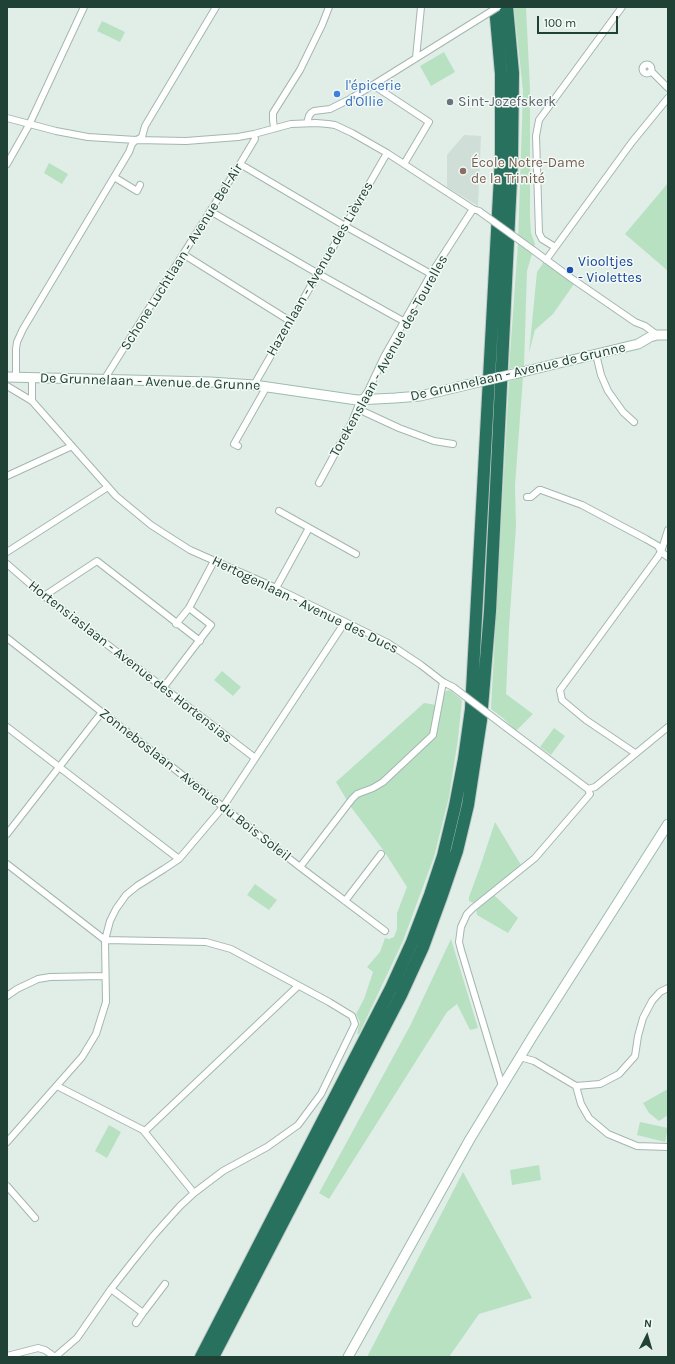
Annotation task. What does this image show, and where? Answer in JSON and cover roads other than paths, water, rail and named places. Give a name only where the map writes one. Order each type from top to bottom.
[{"type":"highway","points":[[201,1357],[391,988],[414,936],[444,856],[456,806],[471,709],[501,158],[501,74],[495,7]]},
{"type":"highway","points":[[213,1357],[401,995],[423,946],[442,895],[457,851],[468,804],[481,720],[490,611],[512,159],[513,73],[507,7]]},
{"type":"street","points":[[7,164],[29,125],[84,7]]},
{"type":"street","points":[[11,377],[17,342],[23,329],[129,152],[132,144],[142,137],[145,126],[216,7]]},
{"type":"street","points":[[274,128],[273,113],[300,70],[329,7]]},
{"type":"street","points":[[416,58],[421,7]]},
{"type":"street","points":[[307,123],[309,116],[314,111],[330,109],[374,85],[498,7]]},
{"type":"street","points":[[555,247],[542,239],[539,233],[536,136],[539,120],[622,7]]},
{"type":"street","points":[[651,71],[668,88]]},
{"type":"street","points":[[374,85],[429,122],[404,164]]},
{"type":"street","points":[[546,260],[628,148],[668,98]]},
{"type":"street","points":[[314,111],[316,123]]},
{"type":"street","points":[[7,118],[29,125],[88,136],[136,140],[186,141],[254,134],[291,124],[316,123],[335,125],[387,153],[476,210],[654,336]]},
{"type":"street","name":"Schone Luchtlaan - Avenue Bel-Air","points":[[107,379],[107,375],[255,139],[254,134]]},
{"type":"street","name":"Hazenlaan - Avenue des Lièvres","points":[[254,385],[387,153]]},
{"type":"street","points":[[240,164],[345,226],[431,274]]},
{"type":"street","points":[[114,177],[137,191],[140,185]]},
{"type":"street","name":"Torekenslaan - Avenue des Tourelles","points":[[319,483],[384,357],[431,274],[476,210]]},
{"type":"street","points":[[210,211],[317,274],[405,322]]},
{"type":"street","points":[[183,254],[290,321]]},
{"type":"street","name":"De Grunnelaan - Avenue de Grunne","points":[[11,377],[210,382],[267,386],[363,400],[420,396],[638,344],[654,336],[668,335]]},
{"type":"street","points":[[596,354],[608,391],[623,412],[634,422]]},
{"type":"street","points":[[32,377],[32,401]]},
{"type":"street","name":"Hertogenlaan - Avenue des Ducs","points":[[7,386],[32,401],[108,487],[126,505],[162,533],[190,550],[276,588],[388,643],[443,682],[453,687],[588,789]]},
{"type":"street","points":[[238,446],[234,444],[267,386]]},
{"type":"street","points":[[358,409],[399,428],[434,441],[453,444]]},
{"type":"street","points":[[7,476],[72,446]]},
{"type":"street","points":[[7,552],[108,487]]},
{"type":"street","points":[[527,497],[531,497],[541,490],[582,505],[658,546],[661,552],[668,557]]},
{"type":"street","points":[[279,511],[356,554]]},
{"type":"street","points":[[276,588],[309,528]]},
{"type":"street","points":[[635,753],[586,720],[562,700],[560,690],[661,552],[668,530]]},
{"type":"street","points":[[44,596],[97,561],[176,624],[200,641]]},
{"type":"street","points":[[176,624],[189,608],[214,561]]},
{"type":"street","name":"Hortensiaslaan - Avenue des Hortensias","points":[[7,564],[44,596],[255,758]]},
{"type":"street","points":[[163,688],[211,625],[189,608]]},
{"type":"street","points":[[7,1142],[82,1057],[96,1034],[106,1002],[105,940],[112,916],[126,895],[136,886],[179,859],[223,807],[345,622]]},
{"type":"street","name":"Zonneboslaan - Avenue du Bois Soleil","points":[[7,638],[300,868],[385,931]]},
{"type":"street","points":[[300,868],[346,806],[357,794],[374,788],[383,782],[434,735],[443,682]]},
{"type":"street","points":[[7,834],[102,712]]},
{"type":"street","points":[[7,727],[179,859]]},
{"type":"street","points":[[502,1086],[459,942],[461,927],[467,914],[535,858],[590,794],[588,789],[595,787],[668,727]]},
{"type":"street","points":[[348,1357],[470,1139],[522,1053],[668,824]]},
{"type":"street","points":[[345,900],[381,854]]},
{"type":"street","points":[[7,864],[105,940],[206,942],[231,949],[329,1002],[352,1016],[355,1024],[321,1094],[298,1124],[267,1147],[223,1171],[194,1193],[154,1235],[111,1289],[77,1338],[55,1357],[43,1348],[7,1356]]},
{"type":"street","points":[[7,996],[17,989],[38,979],[50,977],[105,976]]},
{"type":"street","points":[[145,1131],[298,986]]},
{"type":"street","points":[[522,1053],[576,1086],[600,1084],[619,1074],[635,1056],[643,1018],[652,1001],[660,992],[668,988]]},
{"type":"street","points":[[57,1086],[145,1131],[194,1193]]},
{"type":"street","points":[[576,1086],[581,1104],[589,1118],[608,1134],[638,1146],[668,1147]]},
{"type":"street","points":[[7,1186],[36,1218]]},
{"type":"street","points":[[136,1323],[165,1284]]},
{"type":"street","points":[[111,1289],[143,1313]]},
{"type":"place","name":"l'épicerie d'Ollie","points":[[337,94]]},
{"type":"place","name":"Sint-Jozefskerk","points":[[450,102]]},
{"type":"place","name":"École Notre-Dame de la Trinité","points":[[463,171]]},
{"type":"place","name":"Viooltjes - Violettes","points":[[570,270]]}]
